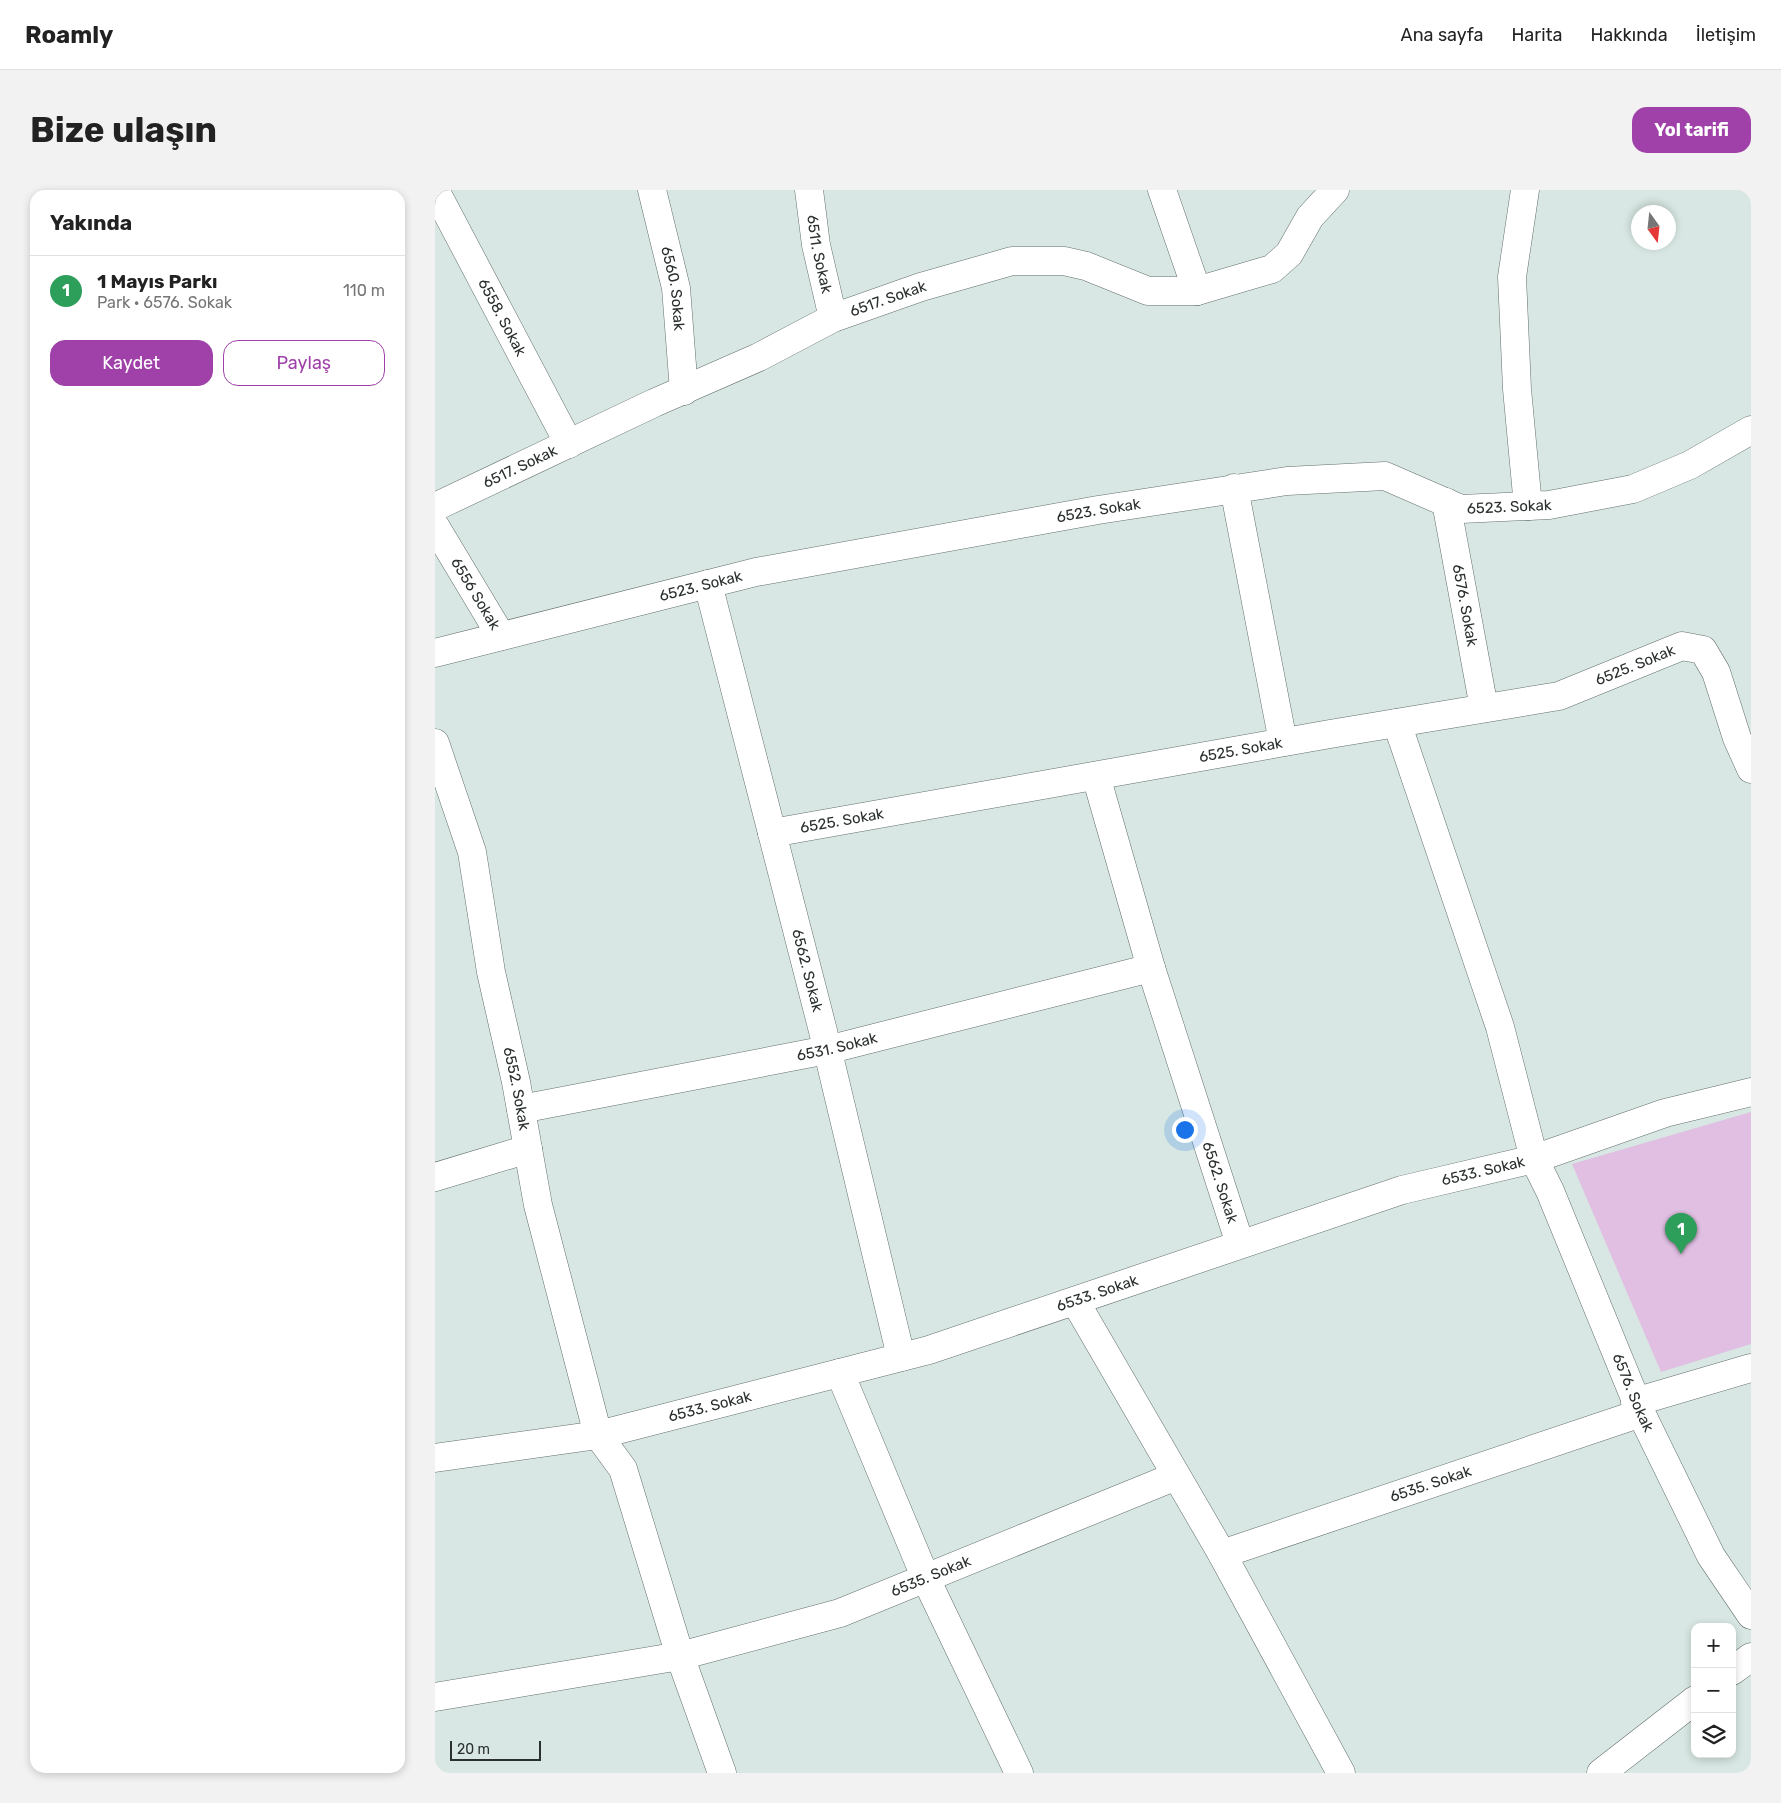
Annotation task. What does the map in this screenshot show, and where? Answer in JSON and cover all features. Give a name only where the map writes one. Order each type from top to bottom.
[{"type":"street","name":"6558. Sokak","points":[[435,190],[569,444]]},
{"type":"street","name":"6560. Sokak","points":[[652,190],[676,288],[684,390]]},
{"type":"street","name":"6511. Sokak","points":[[809,190],[816,245],[833,318]]},
{"type":"street","points":[[1161,190],[1197,291]]},
{"type":"street","name":"6517. Sokak","points":[[435,507],[684,390],[759,357],[833,318],[921,287],[1012,261],[1064,261],[1086,266],[1148,291],[1197,291],[1272,268],[1289,254],[1310,217],[1335,190]]},
{"type":"street","points":[[1525,190],[1511,277],[1517,389],[1528,506]]},
{"type":"street","name":"6523. Sokak","points":[[435,653],[766,570],[1098,510],[1234,488],[1287,481],[1385,476],[1461,509],[1549,505],[1633,489],[1690,465],[1751,430]]},
{"type":"street","points":[[1234,488],[1283,742]]},
{"type":"street","name":"6576. Sokak","points":[[1446,502],[1484,708]]},
{"type":"street","name":"6556 Sokak","points":[[435,526],[501,636]]},
{"type":"street","name":"6562. Sokak","points":[[708,584],[827,1050],[901,1357]]},
{"type":"street","name":"6525. Sokak","points":[[772,833],[1283,742],[1559,696],[1681,646],[1703,650],[1716,672],[1737,738],[1751,769]]},
{"type":"street","name":"6576. Sokak","points":[[1397,723],[1500,1027],[1534,1159],[1550,1191],[1638,1408],[1711,1556],[1751,1615]]},
{"type":"street","name":"6552. Sokak","points":[[435,743],[471,852],[491,972],[521,1109],[538,1205],[598,1435]]},
{"type":"street","name":"6562. Sokak","points":[[1096,776],[1151,968],[1240,1244]]},
{"type":"street","name":"6531. Sokak","points":[[521,1109],[827,1050],[1151,968]]},
{"type":"street","name":"6533. Sokak","points":[[435,1458],[598,1435],[929,1350],[1402,1190],[1534,1159],[1665,1113],[1751,1092]]},
{"type":"street","points":[[435,1177],[528,1149]]},
{"type":"street","points":[[1075,1301],[1222,1554],[1341,1773]]},
{"type":"street","name":"6535. Sokak","points":[[1222,1554],[1751,1368]]},
{"type":"street","points":[[840,1373],[925,1579],[1019,1773]]},
{"type":"street","points":[[598,1435],[623,1469],[680,1656],[722,1773]]},
{"type":"street","name":"6535. Sokak","points":[[435,1697],[680,1656],[840,1613],[1176,1476]]},
{"type":"street","points":[[1736,1668],[1751,1657]]},
{"type":"street","points":[[1601,1773],[1691,1703]]},
{"type":"shaded area","points":[[1751,1112],[1751,1344],[1661,1372],[1572,1164]]},
{"type":"place","name":"1 Mayıs Parkı","points":[[1681,1254]]}]
